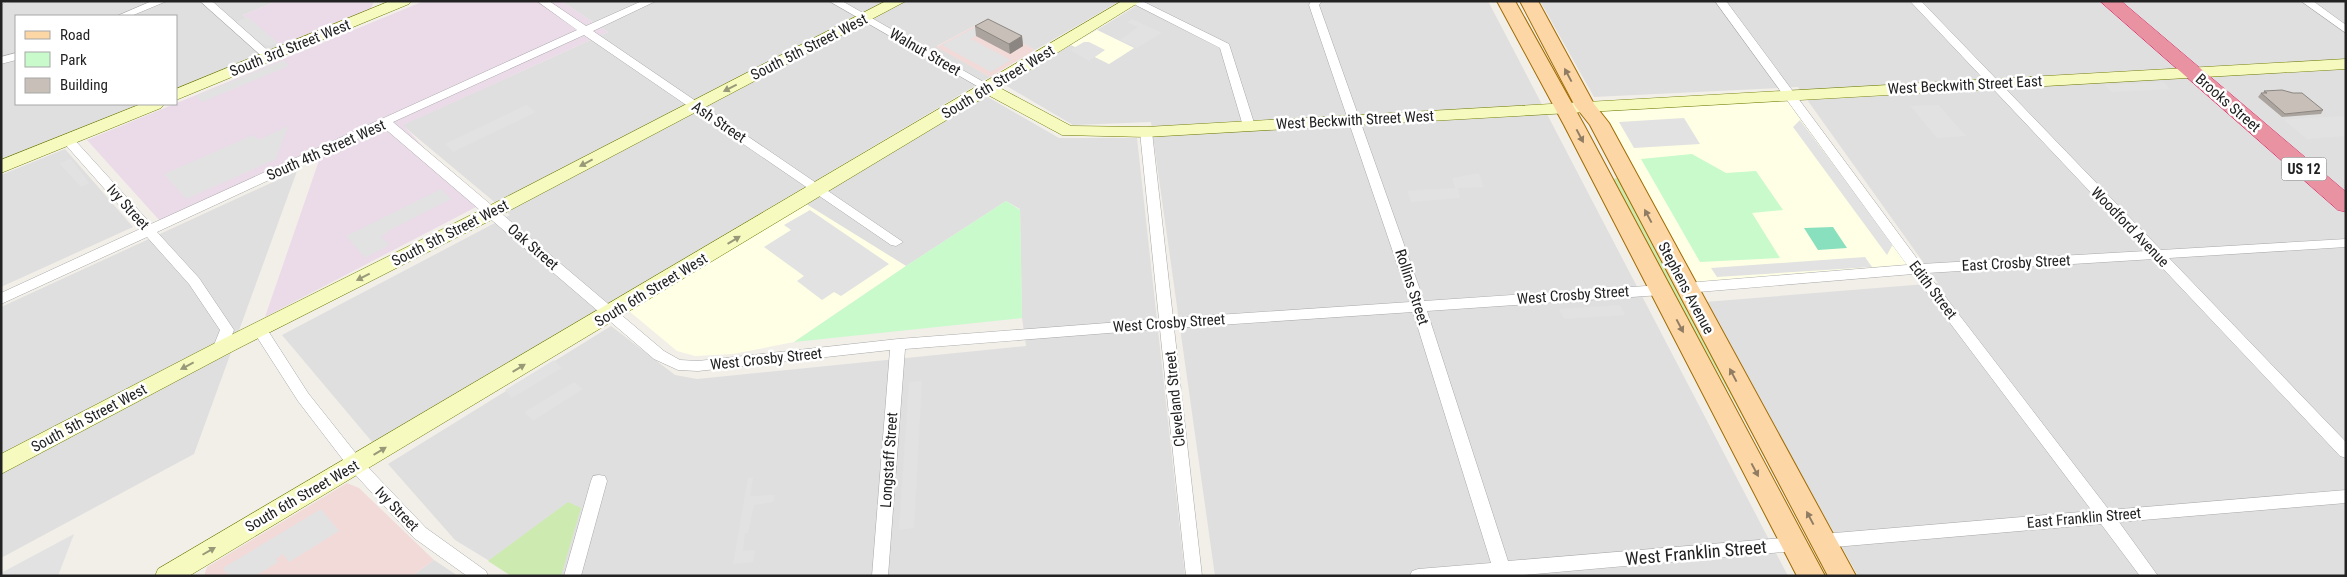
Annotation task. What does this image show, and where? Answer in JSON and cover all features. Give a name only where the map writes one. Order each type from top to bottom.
[{"type":"highway","name":"Brooks Street","points":[[2109,1],[2346,205]]},
{"type":"main road","name":"Stephens Avenue","points":[[1506,1],[1574,107],[1599,123],[1842,576]]},
{"type":"main road","name":"Stephens Avenue","points":[[1529,1],[1574,107],[1661,290],[1811,576]]},
{"type":"main road","points":[[1794,544],[1823,541]]},
{"type":"street","points":[[125,15],[162,1]]},
{"type":"street","points":[[205,1],[269,56]]},
{"type":"street","name":"South 3rd Street West","points":[[178,94],[404,1]]},
{"type":"street","name":"Ash Street","points":[[542,1],[896,242]]},
{"type":"street","name":"South 4th Street West","points":[[1,299],[650,1]]},
{"type":"street","name":"Walnut Street","points":[[834,1],[988,88]]},
{"type":"street","name":"South 5th Street West","points":[[1,464],[898,1]]},
{"type":"street","points":[[1133,1],[1225,46],[1250,126]]},
{"type":"street","name":"South 6th Street West","points":[[167,576],[1133,1]]},
{"type":"street","name":"Rollins Street","points":[[1317,1],[1314,5],[1418,305],[1503,573]]},
{"type":"street","name":"Edith Street","points":[[1720,1],[1917,269],[2150,576]]},
{"type":"street","name":"Woodford Avenue","points":[[1915,1],[2346,452]]},
{"type":"street","points":[[2306,1],[2346,30]]},
{"type":"street","points":[[1,61],[15,56]]},
{"type":"street","name":"West Beckwith Street East","points":[[1574,107],[1789,96],[1992,82],[2346,64]]},
{"type":"street","name":"West Beckwith Street West","points":[[988,88],[1068,131],[1146,132],[1574,107]]},
{"type":"street","points":[[1,167],[153,105]]},
{"type":"street","name":"Oak Street","points":[[386,123],[659,355],[678,365]]},
{"type":"street","name":"Cleveland Street","points":[[1146,132],[1194,576]]},
{"type":"street","name":"Ivy Street","points":[[68,140],[194,280],[227,330],[219,350]]},
{"type":"street","name":"East Crosby Street","points":[[1686,288],[1917,269],[2157,256],[2346,243]]},
{"type":"street","name":"West Crosby Street","points":[[678,365],[698,366],[898,344],[1167,323],[1661,290]]},
{"type":"street","name":"Ivy Street","points":[[260,330],[303,397],[356,465],[420,533],[480,576]]},
{"type":"street","name":"Longstaff Street","points":[[880,576],[898,344]]},
{"type":"street","points":[[572,576],[599,481]]},
{"type":"street","name":"East Franklin Street","points":[[1823,541],[2346,496]]},
{"type":"street","name":"West Franklin Street","points":[[1418,576],[1503,573],[1794,544]]},
{"type":"shaded area","points":[[13,1],[277,1],[243,15],[281,47],[178,89],[178,15],[15,15],[15,105],[140,105],[1,161],[1,5]]},
{"type":"shaded area","points":[[277,1],[374,1],[370,11],[281,47],[243,15]]},
{"type":"shaded area","points":[[424,1],[561,1],[608,32],[403,125],[478,206],[265,317],[324,146],[160,221],[87,140],[172,105],[178,105],[178,102]]},
{"type":"shaded area","points":[[561,1],[1120,1],[1035,50],[982,22],[937,46],[990,77],[373,443],[282,335],[510,215],[402,125],[608,32]]},
{"type":"shaded area","points":[[1144,1],[1488,1],[1788,576],[1215,576],[1151,122],[1073,125],[1005,85],[1071,45],[1109,64],[1134,48],[1097,30]]},
{"type":"shaded area","points":[[1540,1],[2346,1],[2346,576],[1858,576],[1705,302],[1938,283],[1798,87],[1594,97]]},
{"type":"shaded area","points":[[248,17],[278,43],[270,46],[260,43],[236,22]]},
{"type":"shaded area","points":[[1132,19],[1162,33],[1137,48],[1120,40],[1138,27],[1127,22]]},
{"type":"shaded area","points":[[982,22],[1035,50],[990,77],[936,47]]},
{"type":"shaded area","points":[[983,23],[989,28],[971,39],[1011,60],[991,72],[942,45]]},
{"type":"shaded area","points":[[1097,30],[1134,48],[1109,64],[1071,45]]},
{"type":"shaded area","points":[[1084,42],[1089,42],[1105,50],[1089,61],[1070,50]]},
{"type":"shaded area","points":[[284,60],[289,66],[202,102],[196,96]]},
{"type":"shaded area","points":[[2163,82],[2171,89],[2112,92],[2104,85]]},
{"type":"shaded area","points":[[986,96],[1059,138],[1137,138],[1185,576],[514,576],[455,540],[388,464],[611,326],[675,375],[697,379],[1026,346],[1022,318],[1020,209],[1006,201],[906,266],[806,204]]},
{"type":"shaded area","points":[[1789,96],[1917,269],[1686,288],[1585,106]]},
{"type":"shaded area","points":[[526,105],[536,112],[453,152],[445,144]]},
{"type":"shaded area","points":[[1939,105],[1966,136],[1937,138],[1910,106]]},
{"type":"shaded area","points":[[2342,116],[2346,119],[2346,136],[2307,139],[2284,120]]},
{"type":"shaded area","points":[[1684,118],[1700,144],[1634,148],[1619,122]]},
{"type":"shaded area","points":[[1800,120],[1893,244],[1887,255],[1793,127]]},
{"type":"shaded area","points":[[288,126],[276,159],[186,199],[164,174],[253,135],[259,140]]},
{"type":"shaded area","points":[[65,149],[133,227],[1,287],[1,175]]},
{"type":"shaded area","points":[[71,159],[89,183],[81,187],[59,163]]},
{"type":"shaded area","points":[[297,171],[194,454],[1,558],[1,307]]},
{"type":"shaded area","points":[[1479,173],[1484,187],[1458,188],[1460,198],[1411,202],[1407,191],[1455,188],[1452,178]]},
{"type":"shaded area","points":[[441,189],[451,199],[390,230],[381,237],[390,245],[365,258],[346,236]]},
{"type":"shaded area","points":[[806,204],[906,266],[794,342],[733,354],[695,356],[677,351],[629,311]]},
{"type":"shaded area","points":[[810,210],[889,264],[841,296],[834,292],[822,300],[797,281],[804,276],[764,247],[791,230],[784,225]]},
{"type":"shaded area","points":[[1865,257],[1872,267],[1717,277],[1711,268]]},
{"type":"shaded area","points":[[1620,305],[1625,315],[1564,319],[1559,309]]},
{"type":"shaded area","points":[[554,360],[562,368],[512,398],[505,390]]},
{"type":"shaded area","points":[[922,381],[914,528],[899,530],[909,382]]},
{"type":"shaded area","points":[[574,382],[583,389],[533,421],[524,412]]},
{"type":"shaded area","points":[[753,477],[750,496],[775,495],[773,502],[754,505],[748,533],[745,533],[743,551],[755,550],[753,562],[733,564],[748,478]]},
{"type":"shaded area","points":[[347,483],[359,488],[434,560],[412,576],[204,576],[207,567]]},
{"type":"shaded area","points":[[321,509],[339,531],[289,562],[283,554],[276,559],[278,562],[256,576],[228,576],[223,568]]},
{"type":"shaded area","points":[[74,534],[58,576],[1,576],[1,573]]},
{"type":"shaded area","points":[[434,560],[458,576],[412,576]]},
{"type":"green space","points":[[1692,154],[1726,173],[1756,171],[1783,210],[1752,213],[1780,258],[1700,262],[1641,159]]},
{"type":"green space","points":[[1617,178],[1626,188],[1772,460],[1768,462],[1679,303],[1613,179]]},
{"type":"green space","points":[[1006,201],[1020,210],[1022,318],[794,342],[906,266]]},
{"type":"green space","points":[[1833,227],[1847,248],[1818,250],[1804,228]]},
{"type":"green space","points":[[568,502],[581,508],[561,576],[511,576],[488,561]]},
{"type":"building","points":[[988,19],[1022,36],[1009,44],[975,26]]},
{"type":"building","points":[[2282,90],[2302,93],[2323,110],[2285,114],[2261,93],[2267,93],[2264,91]]}]
